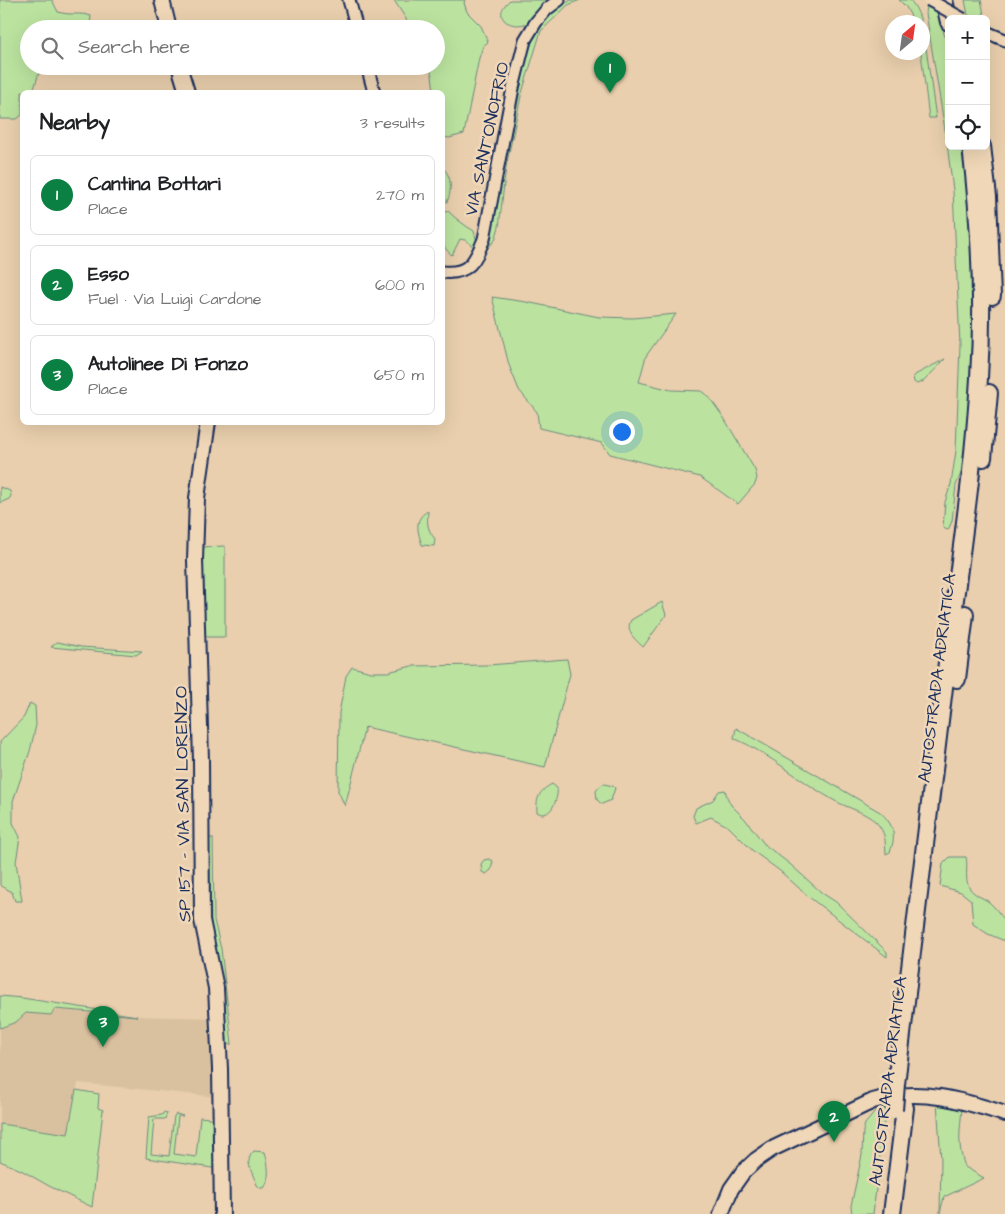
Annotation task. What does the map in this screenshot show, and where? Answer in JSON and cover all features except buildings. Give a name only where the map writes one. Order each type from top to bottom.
[{"type":"highway","points":[[944,0],[947,15]]},
{"type":"highway","points":[[955,0],[960,15]]},
{"type":"highway","name":"AUTOSTRADA ADRIATICA","points":[[881,1214],[902,1084],[978,400],[981,283],[977,196],[971,150]]},
{"type":"highway","name":"AUTOSTRADA ADRIATICA","points":[[902,1084],[987,426],[992,286],[988,197],[982,150]]},
{"type":"highway","name":"AUTOSTRADA ADRIATICA","points":[[892,1214],[899,1109]]},
{"type":"main road","points":[[162,0],[167,20]]},
{"type":"main road","points":[[182,75],[186,90]]},
{"type":"main road","name":"SP 157 - VIA SAN LORENZO","points":[[208,425],[197,498],[195,560],[201,760],[202,920],[216,988],[220,1069],[222,1214]]},
{"type":"main road","points":[[721,1214],[735,1183],[743,1172],[756,1160],[772,1149],[873,1101],[886,1097],[929,1094],[1005,1114]]},
{"type":"street","points":[[349,0],[355,20]]},
{"type":"street","name":"VIA SANT'ONOFRIO","points":[[445,272],[468,268],[477,257],[484,239],[513,88],[525,40],[536,22],[559,0]]},
{"type":"street","points":[[929,0],[954,15]]},
{"type":"street","points":[[990,34],[1005,40]]},
{"type":"street","points":[[369,75],[373,90]]},
{"type":"shaded area","points":[[55,1009],[137,1016],[217,1018],[218,1097],[78,1083],[68,1134],[0,1124],[0,1028],[16,1022],[26,1013],[50,1015]]},
{"type":"green space","points":[[0,0],[52,0],[58,12],[91,16],[91,20],[20,20],[20,75],[38,75],[34,90],[20,90],[20,117],[17,119],[0,119]]},
{"type":"green space","points":[[394,0],[465,0],[467,12],[481,26],[488,42],[483,46],[479,58],[464,134],[445,137],[445,90],[434,90],[432,75],[445,75],[445,20],[406,19]]},
{"type":"green space","points":[[510,0],[555,0],[530,22],[516,25],[510,24],[502,17],[504,6]]},
{"type":"green space","points":[[571,0],[580,0],[568,5],[541,31],[521,96],[506,167],[499,227],[495,240],[488,248],[526,60],[537,28],[551,12]]},
{"type":"green space","points":[[899,0],[910,0],[918,15],[910,15]]},
{"type":"green space","points":[[965,0],[981,0],[984,15],[968,15]]},
{"type":"green space","points":[[927,6],[939,12],[945,38],[945,130],[930,38],[930,15],[926,15]]},
{"type":"green space","points":[[922,60],[928,60],[936,118],[929,118]]},
{"type":"green space","points":[[948,150],[964,150],[973,250],[973,343],[969,410],[962,471],[956,485],[952,521],[948,530],[943,528],[945,502],[951,484],[956,451],[960,345],[953,190]]},
{"type":"green space","points":[[445,170],[450,184],[447,202],[445,201]]},
{"type":"green space","points":[[448,211],[474,231],[477,242],[474,247],[465,240],[460,239],[452,255],[448,251],[445,247],[445,212]]},
{"type":"green space","points":[[492,297],[599,317],[633,318],[676,314],[646,356],[639,382],[671,390],[701,391],[709,397],[755,470],[757,478],[755,484],[738,504],[700,477],[610,454],[602,443],[539,428],[537,412],[519,390],[509,365]]},
{"type":"green space","points":[[945,359],[924,381],[917,384],[914,382],[913,376]]},
{"type":"green space","points":[[0,487],[10,491],[11,496],[0,503]]},
{"type":"green space","points":[[428,511],[428,526],[435,539],[434,546],[422,545],[418,531],[420,518]]},
{"type":"green space","points":[[225,546],[225,637],[208,637],[204,635],[202,547]]},
{"type":"green space","points":[[662,602],[666,615],[643,647],[630,632],[629,624],[631,620]]},
{"type":"green space","points":[[57,642],[81,647],[142,651],[136,655],[51,647]]},
{"type":"green space","points":[[567,659],[570,674],[545,767],[365,727],[345,806],[338,791],[339,713],[346,676],[352,667],[371,672],[388,672],[412,666],[488,665]]},
{"type":"green space","points":[[30,703],[35,706],[36,725],[30,751],[13,801],[13,823],[20,837],[16,862],[22,901],[15,901],[12,892],[0,885],[0,742],[24,717]]},
{"type":"green space","points":[[736,728],[880,812],[891,825],[893,840],[890,852],[886,854],[883,833],[876,822],[862,813],[835,801],[773,760],[734,738]]},
{"type":"green space","points":[[552,784],[557,788],[557,797],[553,807],[546,813],[537,812],[539,795]]},
{"type":"green space","points":[[604,784],[615,788],[611,800],[602,804],[597,800],[596,791]]},
{"type":"green space","points":[[725,790],[731,805],[745,819],[765,845],[822,893],[836,902],[887,952],[887,957],[753,851],[729,827],[711,817],[696,823],[693,816],[696,808],[713,800],[719,791]]},
{"type":"green space","points":[[209,838],[213,838],[214,920],[221,949],[232,1044],[226,1044],[211,927]]},
{"type":"green space","points":[[950,857],[966,857],[969,888],[991,904],[1005,920],[1005,941],[988,934],[973,924],[971,900],[961,892],[940,886],[943,864]]},
{"type":"green space","points":[[489,859],[493,861],[491,870],[486,874],[482,872],[481,864],[484,860]]},
{"type":"green space","points":[[0,996],[137,1016],[55,1009],[51,1015],[26,1013],[16,1022],[0,1028]]},
{"type":"green space","points":[[76,1090],[99,1094],[98,1108],[103,1110],[92,1207],[0,1161],[0,1124],[68,1134]]},
{"type":"green space","points":[[937,1102],[962,1108],[960,1145],[962,1159],[965,1167],[984,1178],[944,1197],[940,1213],[941,1159]]},
{"type":"green space","points":[[886,1104],[873,1214],[852,1214],[851,1206],[862,1155],[865,1124],[875,1112]]},
{"type":"green space","points":[[164,1112],[167,1113],[165,1119],[154,1119],[151,1154],[169,1156],[174,1116],[176,1114],[183,1116],[178,1116],[174,1154],[196,1157],[200,1117],[218,1119],[219,1169],[146,1158],[149,1117],[162,1115]]},
{"type":"green space","points":[[254,1151],[265,1152],[268,1165],[268,1180],[264,1188],[260,1188],[257,1185],[250,1167],[249,1159]]},
{"type":"place","name":"Cantina Bottari","points":[[610,93]]},
{"type":"place","name":"Autolinee Di Fonzo","points":[[103,1047]]},
{"type":"place","name":"Esso","points":[[834,1142]]}]
